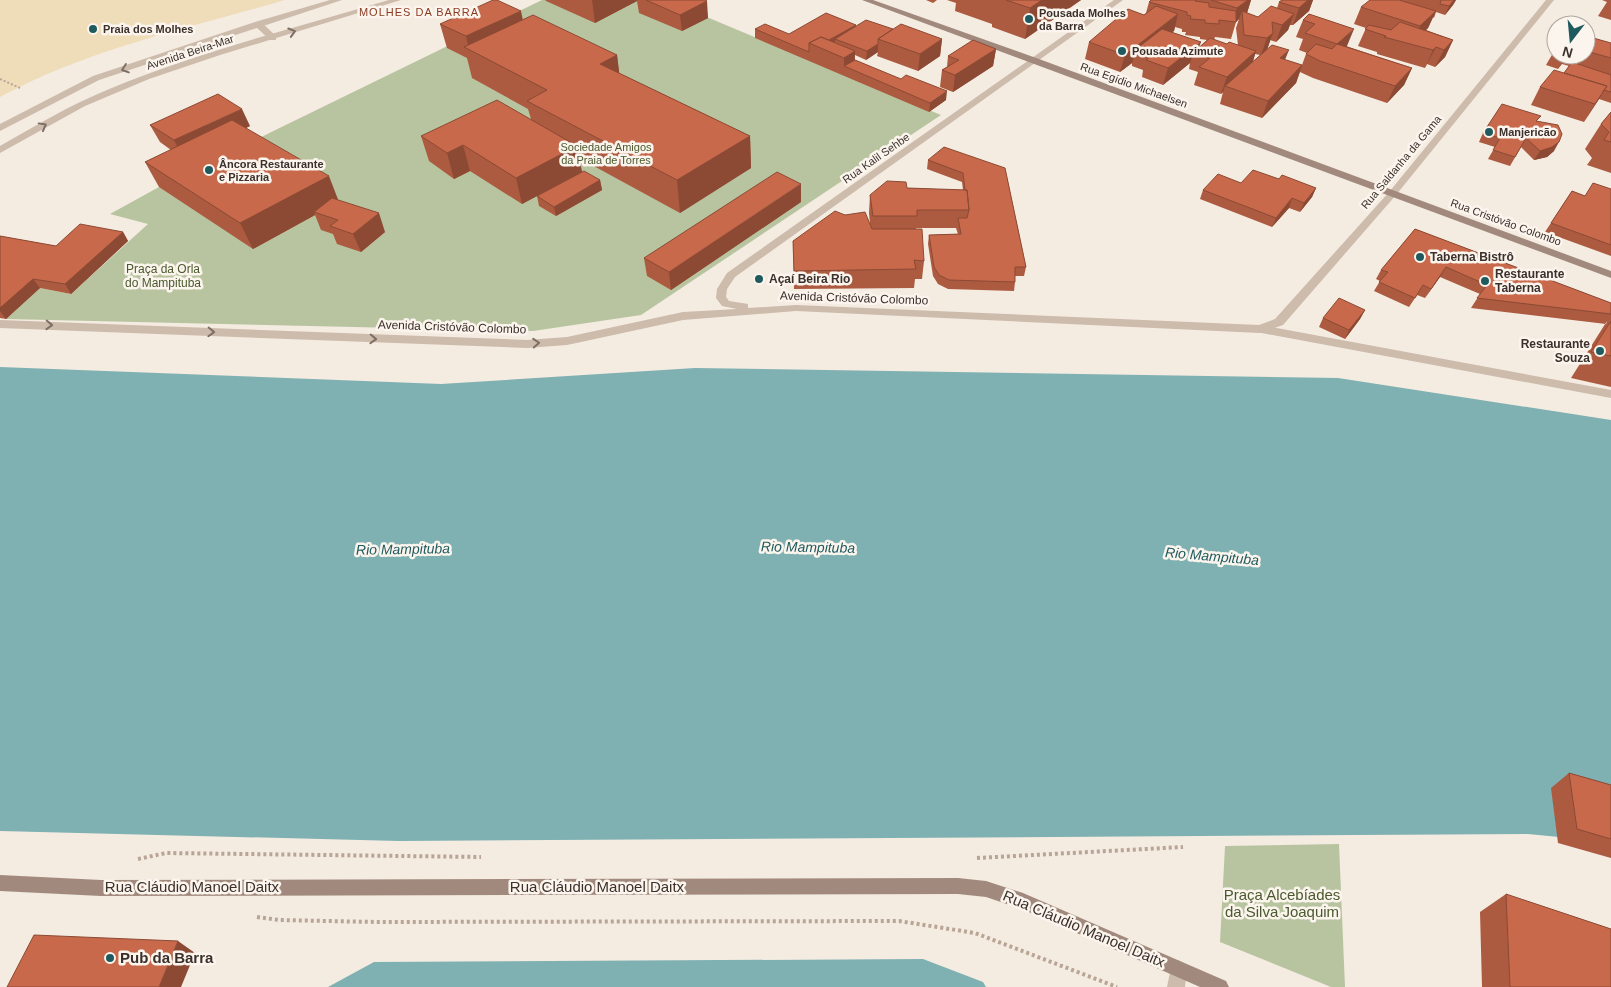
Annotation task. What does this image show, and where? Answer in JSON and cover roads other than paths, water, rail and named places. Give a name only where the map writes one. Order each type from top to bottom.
[{"type":"street","name":"Avenida Beira-Mar","points":[[0,128],[96,78],[258,24],[338,0]]},
{"type":"street","name":"Avenida Beira-Mar","points":[[0,150],[88,101],[113,91],[184,65],[397,0]]},
{"type":"street","name":"Rua Egídio Michaelsen","points":[[866,0],[1036,60],[1393,193]]},
{"type":"street","name":"Rua Kalil Sehbe","points":[[796,308],[732,305],[723,301],[721,294],[731,275],[1119,0]]},
{"type":"street","name":"Rua Saldanha da Gama","points":[[1260,329],[1279,322],[1393,193],[1550,0]]},
{"type":"street","points":[[258,24],[274,38]]},
{"type":"street","name":"Rua Cristóvão Colombo","points":[[1393,193],[1611,274]]},
{"type":"street","name":"Avenida Cristóvão Colombo","points":[[0,324],[519,344],[567,341],[682,316],[796,308],[1260,329],[1611,394]]},
{"type":"street","name":"Rua Cláudio Manoel Daitx","points":[[0,883],[101,888],[958,886],[986,890],[1024,901],[1220,987]]},
{"type":"street","points":[[1176,987],[1178,969]]},
{"type":"water","name":"Rio Mampituba","points":[[0,367],[441,384],[695,368],[1338,378],[1611,420],[1611,842],[1528,834],[399,841],[0,831]]},
{"type":"water","points":[[923,959],[983,982],[986,987],[328,987],[374,962]]},
{"type":"place","name":"Pousada Molhes da Barra","points":[[1029,19]]},
{"type":"place","name":"Praia dos Molhes","points":[[93,29]]},
{"type":"place","name":"Pousada Azimute","points":[[1122,51]]},
{"type":"place","name":"Manjericão","points":[[1489,132]]},
{"type":"place","name":"Âncora Restaurante e Pizzaria","points":[[209,170]]},
{"type":"place","name":"Taberna Bistrô","points":[[1420,257]]},
{"type":"place","name":"Açaí Beira Rio","points":[[759,279]]},
{"type":"place","name":"Restaurante Taberna","points":[[1485,281]]},
{"type":"place","name":"Restaurante Souza","points":[[1600,351]]},
{"type":"place","name":"Pub da Barra","points":[[110,958]]},
{"type":"district","name":"MOLHES DA BARRA","points":[[419,12]]},
{"type":"park label","name":"Sociedade Amigos da Praia de Torres","points":[[606,153]]},
{"type":"park label","name":"Praça da Orla do Mampituba","points":[[163,276]]},
{"type":"park label","name":"Praça Alcebíades da Silva Joaquim","points":[[1282,904]]}]
